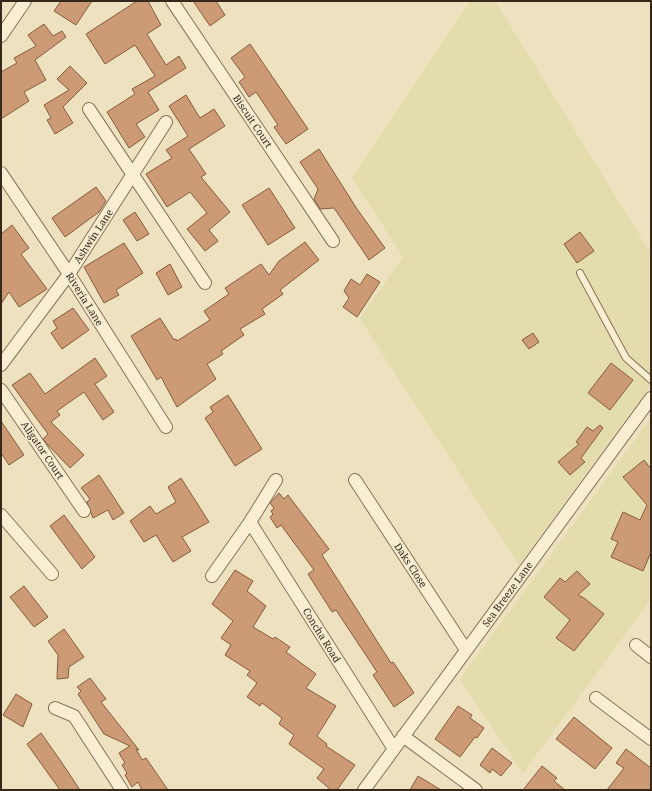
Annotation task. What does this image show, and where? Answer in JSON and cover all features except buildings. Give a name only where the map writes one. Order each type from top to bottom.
[{"type":"street","points":[[3,29],[25,1]]},
{"type":"street","name":"Biscuit Court","points":[[172,1],[333,241]]},
{"type":"street","points":[[88,109],[205,283]]},
{"type":"street","name":"Ashwin Lane","points":[[1,365],[69,274],[166,122]]},
{"type":"street","name":"Riveria Lane","points":[[1,173],[69,274],[166,427]]},
{"type":"street","name":"Aligator Court","points":[[1,390],[84,511]]},
{"type":"street","name":"Sea Breeze Lane","points":[[364,790],[651,398]]},
{"type":"street","points":[[212,576],[250,522],[276,480]]},
{"type":"street","name":"Daks Close","points":[[355,480],[466,650]]},
{"type":"street","points":[[1,515],[52,574]]},
{"type":"street","name":"Concha Road","points":[[250,522],[394,749]]},
{"type":"street","points":[[636,645],[651,657]]},
{"type":"street","points":[[596,698],[651,740]]},
{"type":"street","points":[[55,708],[74,716],[122,790]]},
{"type":"street","points":[[403,736],[476,790]]},
{"type":"lane","points":[[580,273],[626,358],[651,380]]},
{"type":"shaded area","points":[[470,1],[495,1],[651,254],[651,384],[519,565],[360,319],[403,257],[352,178]]},
{"type":"shaded area","points":[[651,418],[651,599],[523,773],[460,679]]}]
